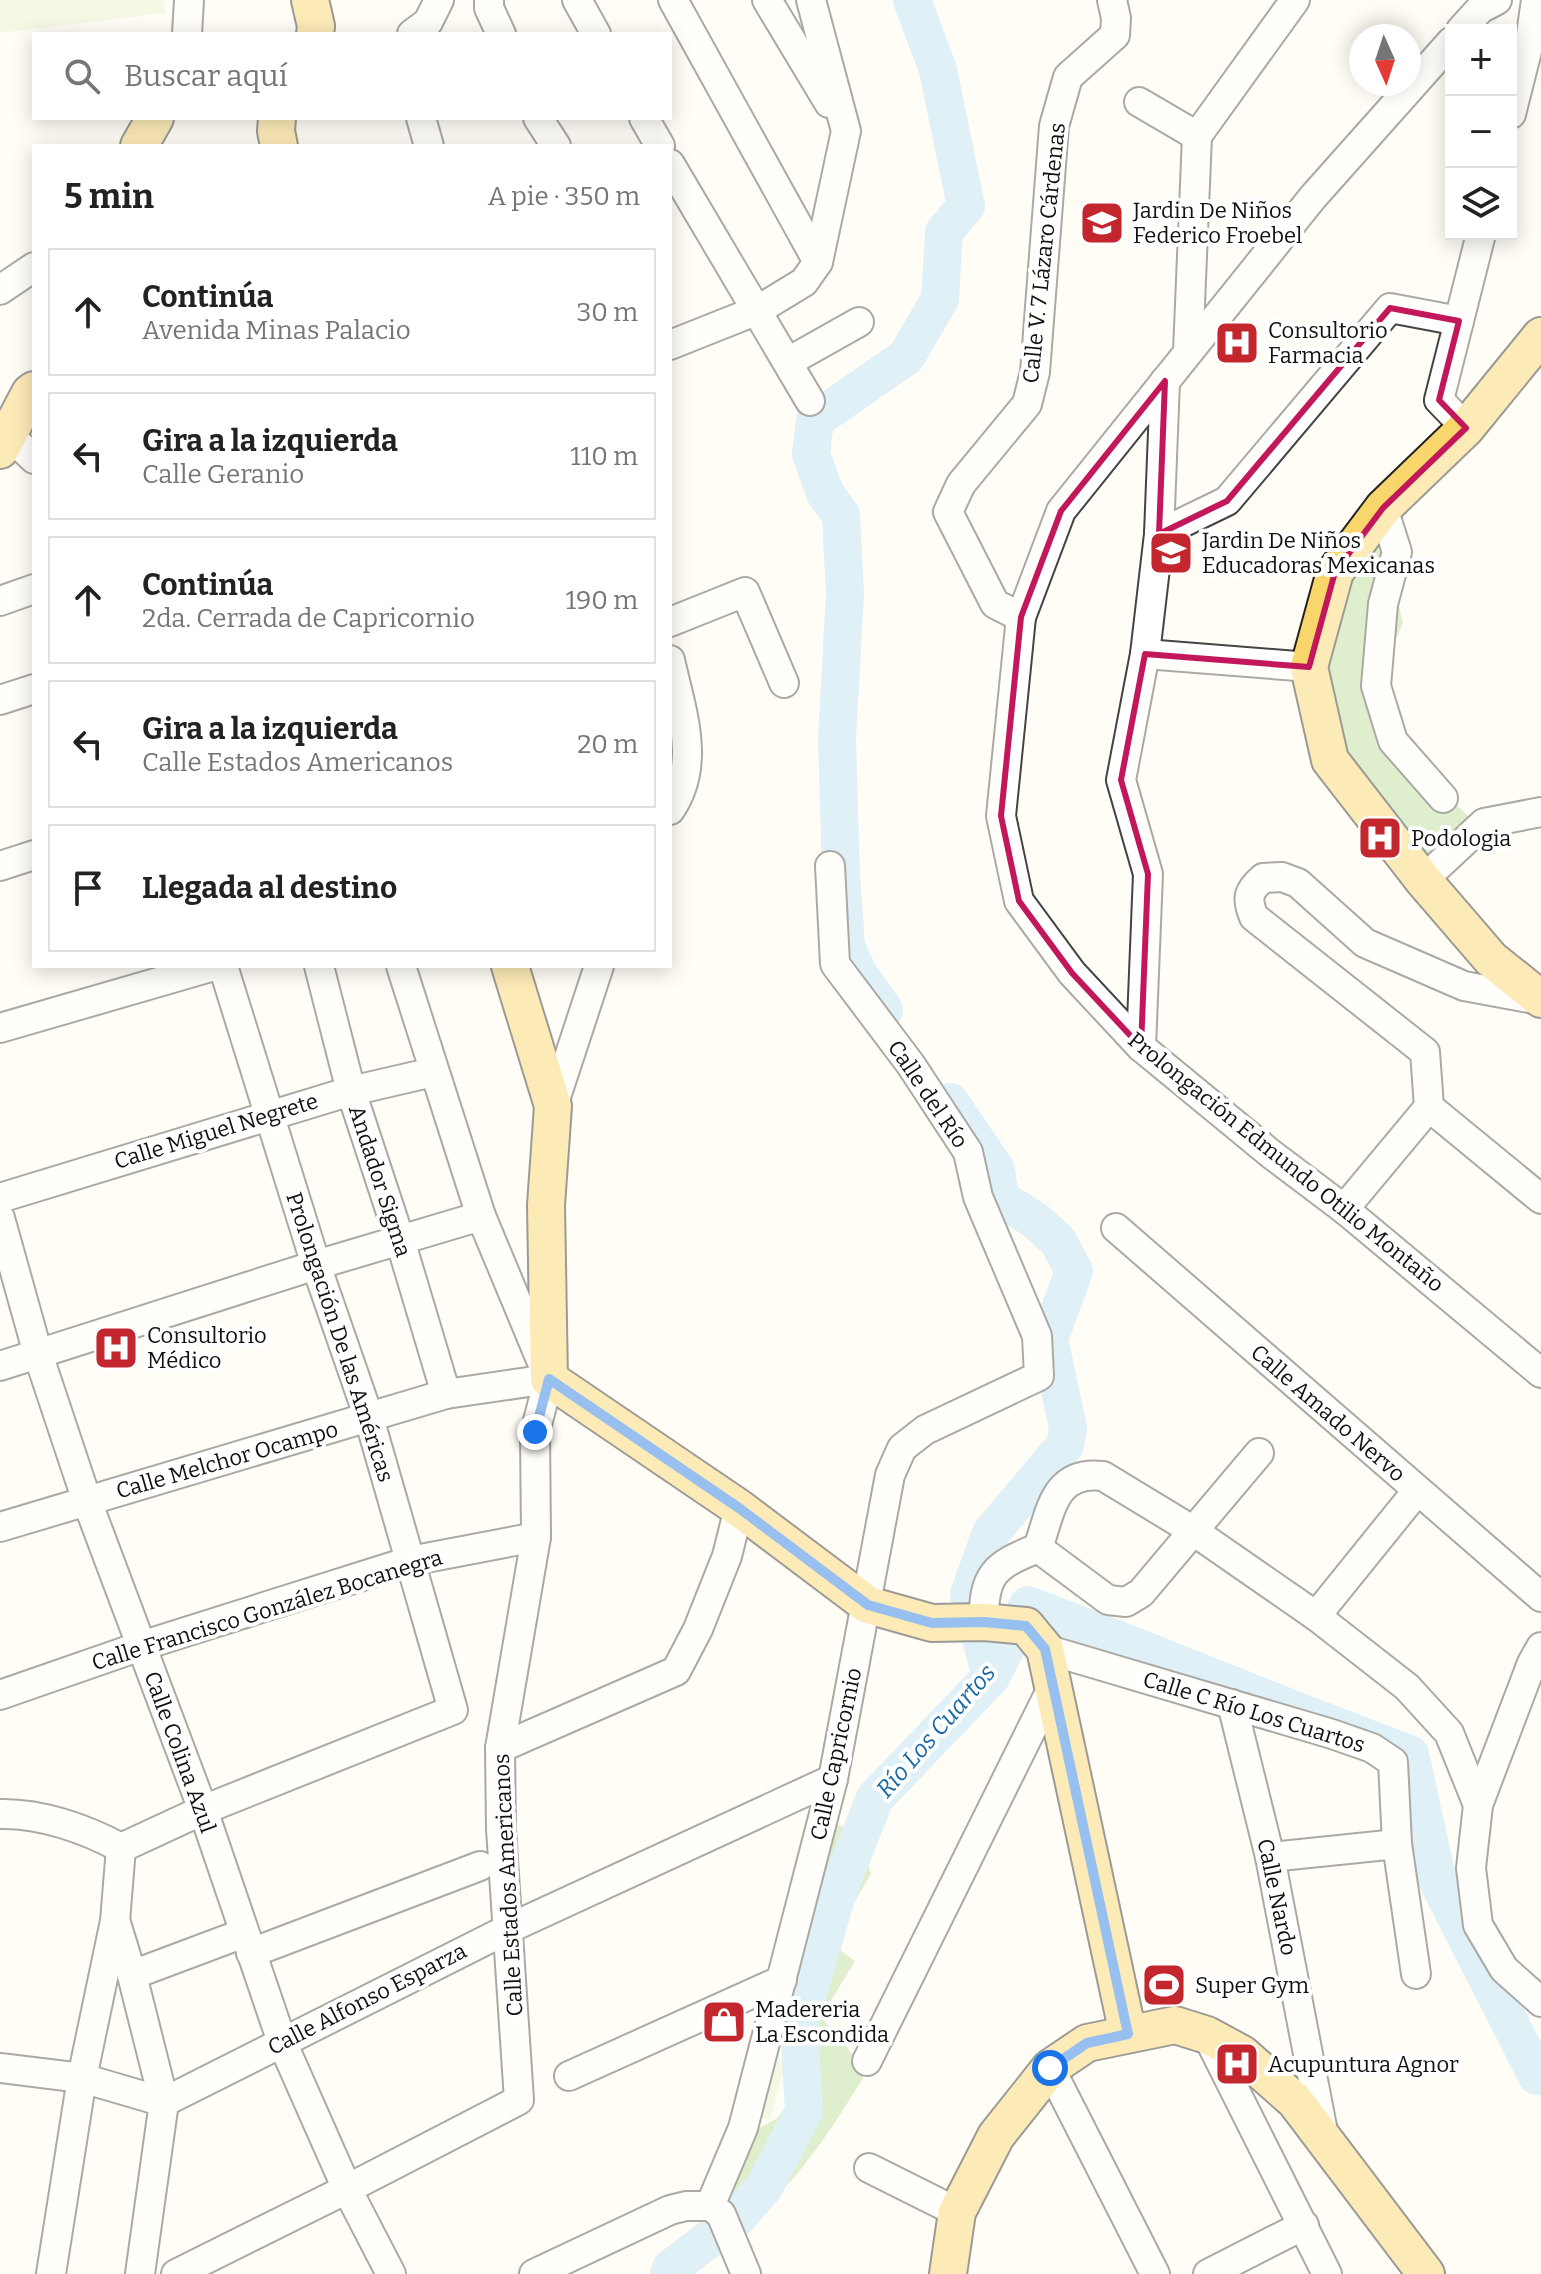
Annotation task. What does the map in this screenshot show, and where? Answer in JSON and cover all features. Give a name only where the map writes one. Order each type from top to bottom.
[{"type":"main road","points":[[310,0],[315,32]]},
{"type":"main road","points":[[140,144],[154,120]]},
{"type":"main road","points":[[1541,336],[1466,428],[1383,508],[1335,572],[1309,667],[1330,760],[1423,880],[1491,959],[1541,1000]]},
{"type":"main road","points":[[4,442],[32,392]]},
{"type":"main road","points":[[511,968],[553,1106]]},
{"type":"main road","name":"Calle Estados Americanos","points":[[549,1379],[546,1205],[553,1106]]},
{"type":"main road","points":[[549,1379],[739,1508],[868,1605],[932,1623],[984,1622],[1035,1638],[1052,1688],[1128,2034]]},
{"type":"main road","points":[[948,2274],[957,2212],[996,2136],[1050,2068],[1087,2043],[1175,2025],[1207,2035],[1242,2054],[1285,2091],[1426,2274]]},
{"type":"street","points":[[187,32],[189,0]]},
{"type":"street","points":[[415,32],[428,22],[439,0]]},
{"type":"street","points":[[489,0],[489,8],[500,32]]},
{"type":"street","points":[[577,0],[595,32]]},
{"type":"street","points":[[673,0],[818,262]]},
{"type":"street","points":[[767,0],[846,131]]},
{"type":"street","points":[[672,344],[758,310],[804,282],[818,262],[846,131],[811,0]]},
{"type":"street","name":"Calle V. 7 Lázaro Cárdenas","points":[[1021,617],[995,604],[948,512],[961,484],[1027,404],[1035,372],[1054,126],[1068,77],[1115,35],[1116,18],[1112,0]]},
{"type":"street","points":[[1188,352],[1197,136],[1295,0]]},
{"type":"street","points":[[1516,96],[1536,0]]},
{"type":"street","name":"Prolongación Edmundo Otilio Montaño","points":[[1445,49],[1313,197],[1061,511],[1021,617],[1001,816],[1019,901],[1072,973],[1141,1047],[1271,1154],[1344,1209],[1541,1373]]},
{"type":"street","points":[[1139,102],[1197,136]]},
{"type":"street","points":[[422,120],[428,144]]},
{"type":"street","points":[[538,120],[547,144]]},
{"type":"street","points":[[538,120],[555,144]]},
{"type":"street","points":[[645,120],[659,144]]},
{"type":"street","points":[[672,167],[810,401]]},
{"type":"street","points":[[1466,428],[1439,400],[1479,240]]},
{"type":"street","points":[[0,290],[32,268]]},
{"type":"street","points":[[1159,534],[1227,501],[1390,308],[1459,321]]},
{"type":"street","points":[[788,362],[859,322]]},
{"type":"street","points":[[1141,1047],[1148,874],[1121,780],[1145,654],[1159,534],[1165,381]]},
{"type":"street","points":[[4,442],[32,458]]},
{"type":"street","points":[[1383,508],[1397,552],[1383,604],[1376,686],[1393,741],[1443,798]]},
{"type":"street","points":[[0,601],[32,590]]},
{"type":"street","points":[[672,621],[745,592],[784,683]]},
{"type":"street","points":[[1145,654],[1309,667]]},
{"type":"street","points":[[672,669],[687,735],[688,770],[680,795],[672,807]]},
{"type":"street","points":[[0,700],[32,690]]},
{"type":"street","points":[[1423,880],[1484,823],[1541,812]]},
{"type":"street","points":[[0,866],[32,856]]},
{"type":"street","name":"Calle del Río","points":[[830,866],[835,964],[911,1065],[968,1152],[978,1197],[1037,1336],[1039,1376]]},
{"type":"street","points":[[1344,1209],[1429,1107],[1425,1052],[1254,917],[1247,902],[1250,889],[1263,878],[1282,877],[1298,883],[1365,943],[1464,986],[1541,1000]]},
{"type":"street","points":[[0,1028],[207,968]]},
{"type":"street","name":"Prolongación De las Américas","points":[[203,1810],[453,1710],[369,1418],[316,1265],[224,968]]},
{"type":"street","name":"Andador Sigma","points":[[320,968],[351,1091],[446,1394]]},
{"type":"street","points":[[402,968],[481,1216],[549,1379]]},
{"type":"street","name":"Calle Estados Americanos","points":[[553,1106],[598,968]]},
{"type":"street","name":"Calle Miguel Negrete","points":[[0,1198],[269,1114],[433,1072]]},
{"type":"street","points":[[1429,1107],[1541,1199]]},
{"type":"street","points":[[0,1366],[481,1216]]},
{"type":"street","name":"Calle Colina Azul","points":[[0,1218],[38,1354],[87,1501],[203,1810],[282,2042],[347,2189],[391,2274]]},
{"type":"street","name":"Calle Amado Nervo","points":[[1116,1228],[1541,1597]]},
{"type":"street","name":"Calle Capricornio","points":[[716,2210],[743,2128],[833,1779],[890,1475],[902,1448],[925,1430],[1039,1376]]},
{"type":"street","name":"Calle Estados Americanos","points":[[347,2189],[517,2101],[519,2096],[501,1829],[500,1748],[536,1537],[535,1432],[549,1379]]},
{"type":"street","name":"Calle Melchor Ocampo","points":[[0,1527],[446,1394],[549,1379]]},
{"type":"street","points":[[1038,1548],[1108,1600],[1126,1602],[1141,1593],[1259,1453]]},
{"type":"street","points":[[984,1622],[983,1595],[993,1574],[1010,1559],[1038,1548],[1056,1496],[1073,1477],[1089,1474],[1103,1476],[1192,1530],[1316,1616],[1407,1687],[1449,1733],[1478,1805]]},
{"type":"street","points":[[1316,1616],[1417,1491]]},
{"type":"street","points":[[500,1748],[676,1671],[698,1629],[727,1556],[739,1508]]},
{"type":"street","name":"Calle Francisco González Bocanegra","points":[[0,1695],[141,1646],[410,1561],[536,1537]]},
{"type":"street","name":"Calle C Río Los Cuartos","points":[[1035,1638],[1372,1748],[1393,1762],[1397,1844],[1416,1974]]},
{"type":"street","points":[[1541,1647],[1532,1663],[1478,1805],[1471,1868],[1478,1925],[1504,1969],[1541,2002]]},
{"type":"street","points":[[867,2061],[1052,1688]]},
{"type":"street","name":"Calle Nardo","points":[[1232,1704],[1270,1857],[1324,2139]]},
{"type":"street","name":"Calle Alfonso Esparza","points":[[164,2102],[510,1928],[833,1779]]},
{"type":"street","points":[[121,1848],[203,1810]]},
{"type":"street","points":[[0,1814],[15,1814],[91,1832],[121,1848]]},
{"type":"street","points":[[1270,1857],[1397,1844]]},
{"type":"street","points":[[51,2274],[82,2078],[115,1921],[121,1848]]},
{"type":"street","points":[[132,1975],[248,1943],[480,1866]]},
{"type":"street","points":[[115,1921],[164,2102],[140,2274]]},
{"type":"street","points":[[569,2076],[782,1980]]},
{"type":"street","points":[[1207,2035],[1327,2274]]},
{"type":"street","points":[[0,2068],[82,2078],[164,2102]]},
{"type":"street","points":[[1050,2068],[1155,2274]]},
{"type":"street","points":[[869,2168],[957,2212]]},
{"type":"street","points":[[176,2274],[347,2189]]},
{"type":"street","points":[[534,2274],[670,2210],[686,2206],[716,2210],[736,2245],[746,2274]]},
{"type":"street","points":[[1208,2274],[1304,2225]]},
{"type":"highlighted area","points":[[1390,308],[1459,321],[1439,400],[1466,428],[1383,508],[1335,572],[1309,667],[1145,654],[1121,780],[1148,874],[1141,1047],[1072,973],[1019,901],[1001,816],[1021,617],[1061,511],[1165,381],[1159,534],[1227,501]]},
{"type":"green space","points":[[0,0],[164,0],[165,13],[0,33]]},
{"type":"green space","points":[[1382,535],[1403,623],[1388,657],[1385,695],[1406,755],[1478,826],[1423,875],[1329,741],[1326,667],[1337,577]]},
{"type":"green space","points":[[826,1822],[876,1835],[866,1858],[871,1874],[830,1943],[855,1961],[821,2017],[867,2071],[826,2136],[792,2180],[754,2217],[735,2230],[715,2202],[744,2131],[776,2119],[788,2105],[792,2075],[776,2026]]},
{"type":"green space","points":[[775,2051],[785,2066],[769,2122],[749,2112]]},
{"type":"waterway","points":[[884,1010],[858,973],[846,946],[837,740],[845,593],[841,515],[825,493],[811,454],[815,420],[906,357],[940,299],[944,232],[966,206],[938,70],[912,0]]},
{"type":"waterway","points":[[950,1102],[996,1170],[1000,1198],[1036,1221],[1058,1241],[1074,1271],[1049,1339],[1068,1428],[1065,1445],[991,1533],[969,1594],[991,1677]]},
{"type":"waterway","name":"Río Los Cuartos","points":[[669,2274],[671,2268],[738,2217],[764,2187],[804,2111],[799,2025],[837,1894],[875,1798],[991,1677],[1028,1605],[1410,1754],[1438,1882],[1537,2076],[1541,2076]]},
{"type":"place","name":"Jardin De Niños Federico Froebel","points":[[1102,223]]},
{"type":"place","name":"Consultorio Farmacia","points":[[1237,343]]},
{"type":"place","name":"Jardin De Niños Educadoras Mexicanas","points":[[1171,553]]},
{"type":"place","name":"Podologia","points":[[1380,838]]},
{"type":"place","name":"Consultorio Médico","points":[[116,1348]]},
{"type":"place","name":"Super Gym","points":[[1164,1985]]},
{"type":"place","name":"Madereria La Escondida","points":[[724,2022]]},
{"type":"place","name":"Acupuntura Agnor","points":[[1237,2064]]},
{"type":"route","points":[[535,1432],[549,1379],[739,1508],[868,1605],[932,1623],[984,1622],[1026,1626],[1045,1649],[1128,2034],[1087,2043],[1050,2068]]}]
